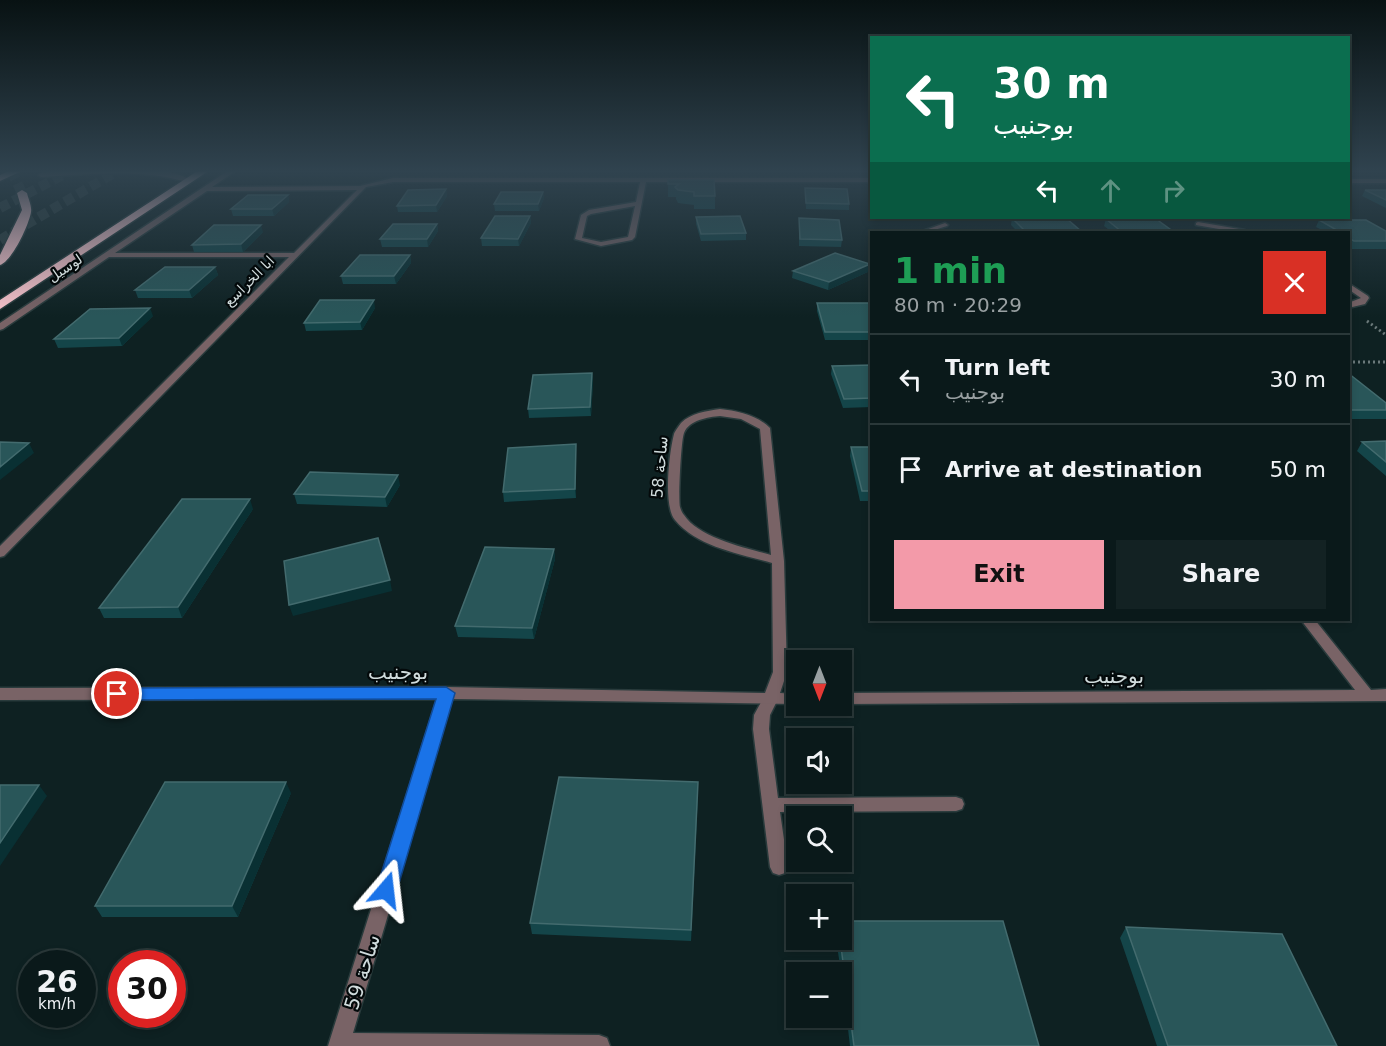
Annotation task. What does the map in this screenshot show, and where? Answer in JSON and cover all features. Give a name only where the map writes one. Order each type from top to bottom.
[{"type":"highway","points":[[0,261],[10,249],[23,219]]},
{"type":"highway","points":[[0,305],[132,219]]},
{"type":"street","name":"لوسيل","points":[[0,327],[160,219]]},
{"type":"street","name":"ابا الخراسع","points":[[0,553],[329,219]]},
{"type":"street","points":[[583,219],[578,239],[601,244],[630,239],[633,236],[636,219]]},
{"type":"street","points":[[941,219],[950,231]]},
{"type":"street","points":[[1190,219],[1208,231]]},
{"type":"street","points":[[1198,224],[1239,231]]},
{"type":"street","points":[[926,231],[945,225]]},
{"type":"street","points":[[105,255],[293,255]]},
{"type":"street","points":[[1350,286],[1365,297],[1362,302],[1350,305]]},
{"type":"street","name":"ساحة 58","points":[[778,561],[700,535],[682,522],[674,507],[679,432],[685,422],[703,415],[728,413],[753,418],[765,428],[778,561],[780,672],[762,715],[761,729],[779,867]]},
{"type":"street","points":[[1309,621],[1367,695]]},
{"type":"street","name":"بوجنيب","points":[[0,694],[446,693],[786,699]]},
{"type":"street","name":"ساحة 59","points":[[446,693],[340,1045],[599,1046]]},
{"type":"street","name":"بوجنيب","points":[[852,699],[1386,695]]},
{"type":"street","points":[[771,805],[956,804]]},
{"type":"path","points":[[1350,362],[1386,362]]},
{"type":"building","points":[[493,219],[529,219],[518,239],[481,238]]},
{"type":"building","points":[[697,219],[741,219],[746,233],[701,234]]},
{"type":"building","points":[[799,219],[839,220],[842,240],[800,239]]},
{"type":"building","points":[[1013,219],[1067,219],[1081,231],[1025,231]]},
{"type":"building","points":[[1106,219],[1156,219],[1173,231],[1121,231]]},
{"type":"building","points":[[1319,220],[1366,220],[1386,231],[1386,241],[1354,241],[1350,239],[1350,231],[1338,231]]},
{"type":"building","points":[[393,224],[437,224],[427,239],[380,239]]},
{"type":"building","points":[[214,225],[261,225],[241,244],[192,245]]},
{"type":"building","points":[[835,253],[870,264],[829,282],[793,271]]},
{"type":"building","points":[[360,255],[410,255],[394,276],[341,276]]},
{"type":"building","points":[[165,267],[215,267],[189,290],[135,290]]},
{"type":"building","points":[[320,300],[374,300],[360,322],[304,323]]},
{"type":"building","points":[[817,303],[870,303],[870,332],[825,332]]},
{"type":"building","points":[[150,308],[119,338],[54,339],[90,309]]},
{"type":"building","points":[[870,365],[870,398],[844,399],[832,366]]},
{"type":"building","points":[[592,373],[590,407],[528,409],[533,375]]},
{"type":"building","points":[[1350,375],[1386,403],[1386,410],[1350,410]]},
{"type":"building","points":[[1386,441],[1386,462],[1362,442]]},
{"type":"building","points":[[0,442],[29,443],[0,467]]},
{"type":"building","points":[[576,444],[575,489],[503,492],[508,448]]},
{"type":"building","points":[[851,447],[870,447],[870,491],[862,491]]},
{"type":"building","points":[[310,472],[398,475],[385,497],[294,494]]},
{"type":"building","points":[[182,499],[250,499],[178,607],[99,608]]},
{"type":"building","points":[[378,538],[390,580],[289,605],[284,561]]},
{"type":"building","points":[[485,547],[554,549],[532,628],[455,626]]},
{"type":"building","points":[[559,777],[698,782],[691,930],[530,923]]},
{"type":"building","points":[[165,782],[286,782],[232,906],[95,906]]},
{"type":"building","points":[[0,785],[39,785],[0,843]]},
{"type":"building","points":[[852,921],[1003,921],[1039,1046],[854,1046],[852,1028],[852,962],[843,962],[841,950],[852,950]]},
{"type":"building","points":[[1126,927],[1282,934],[1337,1046],[1168,1046]]},
{"type":"tunnel","points":[[0,240],[36,219]]},
{"type":"route","points":[[117,694],[446,693],[386,890]]}]
